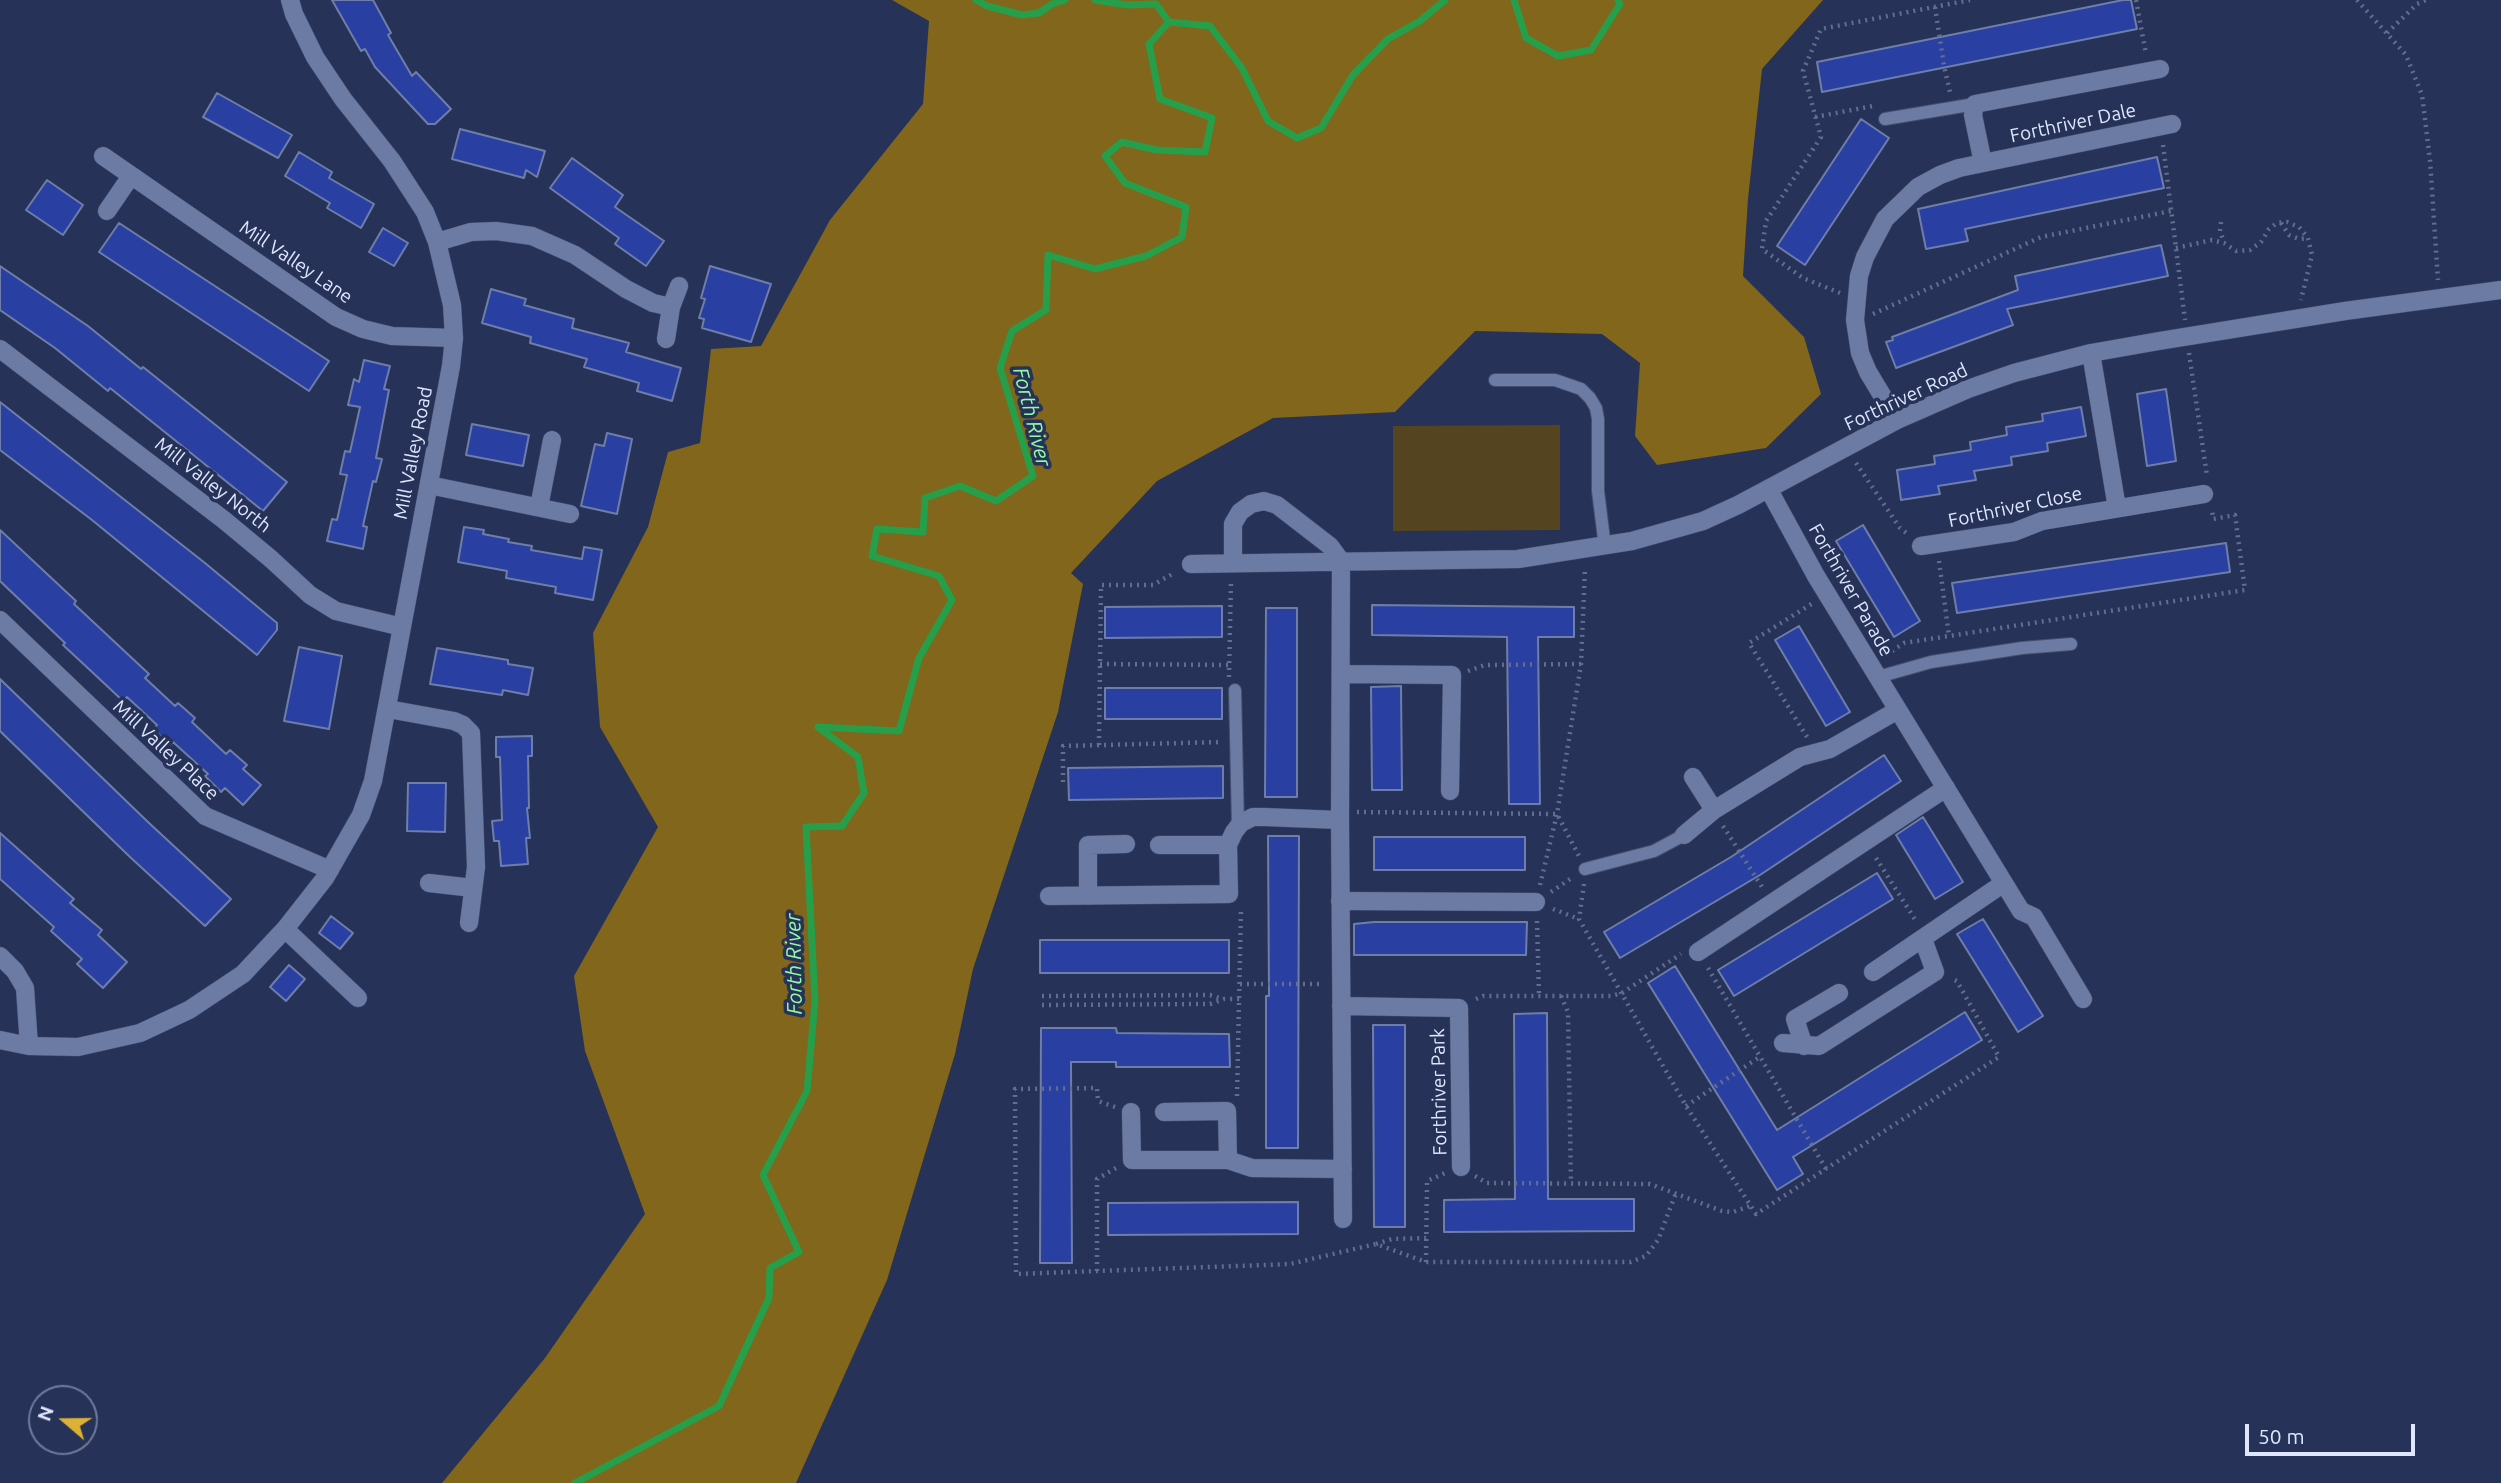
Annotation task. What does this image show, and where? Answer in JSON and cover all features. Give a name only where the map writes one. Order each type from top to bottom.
[{"type":"street","name":"Mill Valley Road","points":[[0,1041],[29,1046],[78,1048],[139,1033],[189,1010],[243,974],[285,929],[330,870],[360,815],[369,792],[388,709],[451,366],[454,338],[452,305],[437,242],[425,212],[392,161],[343,99],[315,57],[290,0]]},
{"type":"street","name":"Forthriver Dale","points":[[1975,104],[2155,70]]},
{"type":"street","points":[[1975,104],[1973,115],[1983,163]]},
{"type":"street","name":"Forthriver Dale","points":[[1897,420],[1868,372],[1860,353],[1855,320],[1859,276],[1865,257],[1885,219],[1919,187],[1940,174],[1959,167],[2166,125]]},
{"type":"street","name":"Mill Valley Lane","points":[[103,156],[336,317],[363,329],[392,336],[454,338]]},
{"type":"street","points":[[107,211],[131,176]]},
{"type":"street","points":[[437,242],[471,232],[496,231],[532,236],[575,255],[644,299],[671,307]]},
{"type":"street","points":[[666,339],[671,307],[679,286]]},
{"type":"street","name":"Forthriver Road","points":[[1191,564],[1518,559],[1605,547],[1703,521],[1769,490],[1897,420],[1968,389],[2014,373],[2091,353],[2187,336],[2501,290]]},
{"type":"street","points":[[2091,353],[2117,508]]},
{"type":"street","name":"Mill Valley North","points":[[2,356],[225,520],[310,596],[336,611],[364,620],[402,627]]},
{"type":"street","points":[[539,507],[552,440]]},
{"type":"street","points":[[429,485],[570,514]]},
{"type":"street","name":"Forthriver Parade","points":[[1769,490],[1827,595],[2021,911],[2034,916],[2083,999]]},
{"type":"street","name":"Forthriver Close","points":[[1929,545],[2014,532],[2042,521],[2208,493]]},
{"type":"street","points":[[1234,563],[1233,524],[1240,512],[1251,504],[1264,501],[1277,505],[1309,529],[1330,546],[1341,561],[1343,1219]]},
{"type":"street","name":"Mill Valley Place","points":[[0,620],[205,816],[330,870]]},
{"type":"street","points":[[1341,674],[1452,675],[1450,791]]},
{"type":"street","points":[[388,709],[454,721],[464,725],[471,733],[476,867],[469,923]]},
{"type":"street","points":[[1684,835],[1714,810],[1800,757],[1830,749],[1898,710]]},
{"type":"street","points":[[1693,777],[1714,810]]},
{"type":"street","points":[[1698,952],[1946,788]]},
{"type":"street","points":[[1049,896],[1229,894],[1228,845],[1238,827],[1253,817],[1340,820]]},
{"type":"street","points":[[1088,895],[1088,845],[1126,844]]},
{"type":"street","points":[[1159,845],[1228,845]]},
{"type":"street","points":[[429,883],[473,888]]},
{"type":"street","points":[[1873,972],[2004,883]]},
{"type":"street","points":[[1340,901],[1536,902]]},
{"type":"street","points":[[285,929],[358,998]]},
{"type":"street","points":[[1783,1043],[1818,1046],[1935,972],[1923,939]]},
{"type":"street","points":[[0,956],[15,971],[26,988],[29,1046]]},
{"type":"street","points":[[1804,1046],[1795,1019],[1839,993]]},
{"type":"street","name":"Forthriver Park","points":[[1341,1006],[1459,1008],[1461,1167]]},
{"type":"street","points":[[1164,1112],[1227,1111],[1228,1160]]},
{"type":"street","points":[[1131,1112],[1132,1160],[1228,1160],[1252,1168],[1343,1168]]},
{"type":"lane","name":"Forthriver Dale","points":[[1885,119],[1975,104]]},
{"type":"lane","points":[[1495,380],[1555,380],[1581,389],[1590,398],[1598,419],[1598,491],[1605,547]]},
{"type":"lane","points":[[1874,671],[2022,648],[2071,644]]},
{"type":"lane","points":[[1235,690],[1238,827]]},
{"type":"lane","points":[[1586,869],[1654,851],[1684,835]]},
{"type":"path","points":[[1836,293],[1803,278],[1762,249],[1766,221],[1821,137],[1803,71],[1821,29],[1970,0]]},
{"type":"path","points":[[2136,0],[2155,70]]},
{"type":"path","points":[[2357,0],[2406,55],[2422,95],[2430,160],[2440,298]]},
{"type":"path","points":[[2387,33],[2417,4],[2426,0]]},
{"type":"path","points":[[1935,7],[1950,92]]},
{"type":"path","points":[[1874,671],[1904,643],[2245,590],[2235,515],[2213,519],[2208,493],[2171,211],[2166,125]]},
{"type":"path","points":[[1855,320],[2041,237],[2171,211]]},
{"type":"path","points":[[2221,222],[2220,231],[2224,243]]},
{"type":"path","points":[[2176,248],[2212,240],[2224,243],[2236,251],[2249,250],[2261,242],[2269,229],[2277,223],[2287,222],[2299,227],[2308,238],[2312,255],[2298,318]]},
{"type":"path","points":[[2281,223],[2289,234],[2299,239],[2308,238]]},
{"type":"path","points":[[1862,473],[1900,528],[1929,545],[1949,636]]},
{"type":"path","points":[[1539,996],[1536,902],[1557,814],[1581,664],[1586,550]]},
{"type":"path","points":[[1099,746],[1101,585],[1153,585],[1191,564]]},
{"type":"path","points":[[1229,590],[1229,680],[1235,690]]},
{"type":"path","points":[[1817,753],[1749,643],[1827,595]]},
{"type":"path","points":[[1100,664],[1229,665]]},
{"type":"path","points":[[1452,675],[1485,665],[1581,664]]},
{"type":"path","points":[[1063,782],[1063,746],[1236,742]]},
{"type":"path","points":[[1714,810],[1761,886]]},
{"type":"path","points":[[1557,814],[1586,869],[1579,919],[1686,1106],[1756,1214],[1999,1057],[1957,981],[1935,972]]},
{"type":"path","points":[[1866,841],[1914,916],[1923,939]]},
{"type":"path","points":[[1536,902],[1586,869]]},
{"type":"path","points":[[1227,1111],[1239,1094],[1241,908],[1229,894]]},
{"type":"path","points":[[1536,902],[1579,919]]},
{"type":"path","points":[[1459,1008],[1483,996],[1611,996],[1622,993],[1685,952],[1698,952],[1826,1169]]},
{"type":"path","points":[[1240,984],[1341,984]]},
{"type":"path","points":[[1042,996],[1210,995],[1224,999],[1240,999]]},
{"type":"path","points":[[1561,996],[1568,1012],[1571,1184]]},
{"type":"path","points":[[1042,1004],[1210,1004],[1224,999]]},
{"type":"path","points":[[1686,1106],[1783,1043]]},
{"type":"path","points":[[1131,1112],[1098,1101],[1097,1088],[1015,1090],[1016,1274],[1290,1264],[1392,1239],[1426,1238]]},
{"type":"path","points":[[1097,1271],[1097,1179],[1132,1160]]},
{"type":"path","points":[[1426,1262],[1427,1181],[1461,1167],[1487,1183],[1650,1184],[1722,1211],[1733,1212],[1750,1206]]},
{"type":"path","points":[[1376,1244],[1426,1262],[1631,1262],[1646,1256],[1658,1240],[1676,1193]]},
{"type":"shaded area","points":[[892,0],[1823,0],[1762,69],[1743,276],[1804,337],[1821,394],[1766,448],[1657,465],[1635,436],[1640,363],[1602,334],[1475,331],[1395,412],[1273,418],[1157,481],[1071,573],[1083,584],[1058,712],[973,969],[955,1054],[887,1280],[796,1483],[442,1483],[545,1358],[645,1214],[585,1051],[574,976],[658,827],[600,727],[593,633],[648,527],[668,452],[700,443],[711,349],[761,346],[830,220],[923,104],[929,21]]},
{"type":"shaded area","points":[[1560,425],[1560,530],[1393,531],[1393,426]]},
{"type":"building","points":[[332,0],[373,0],[391,33],[388,35],[412,76],[416,72],[451,109],[435,124],[428,124],[375,67],[365,49],[361,51]]},
{"type":"building","points":[[2131,0],[2137,29],[1822,92],[1817,62]]},
{"type":"building","points":[[217,93],[292,135],[278,158],[203,117]]},
{"type":"building","points":[[1861,119],[1889,138],[1805,265],[1777,246]]},
{"type":"building","points":[[460,129],[545,151],[537,177],[526,170],[524,178],[452,159]]},
{"type":"building","points":[[299,152],[332,172],[329,178],[374,204],[361,228],[327,208],[330,203],[285,176]]},
{"type":"building","points":[[2157,157],[2164,188],[1965,229],[1968,241],[1926,249],[1918,209]]},
{"type":"building","points":[[572,158],[623,195],[615,207],[664,241],[646,266],[615,244],[619,238],[550,188]]},
{"type":"building","points":[[47,180],[83,205],[63,235],[26,210]]},
{"type":"building","points":[[119,223],[329,361],[309,391],[99,252]]},
{"type":"building","points":[[383,228],[408,243],[394,266],[369,252]]},
{"type":"building","points":[[2161,245],[2168,276],[2007,309],[2013,325],[1896,368],[1886,342],[1893,340],[1892,337],[2018,290],[2015,276]]},
{"type":"building","points":[[0,266],[88,326],[141,369],[143,367],[287,482],[263,511],[110,388],[108,391],[55,348],[0,310]]},
{"type":"building","points":[[710,266],[771,284],[751,342],[702,328],[704,319],[699,318],[705,299],[701,298]]},
{"type":"building","points":[[491,289],[526,299],[524,305],[574,319],[572,328],[629,343],[626,352],[681,368],[672,401],[637,391],[639,383],[584,367],[587,359],[530,343],[531,337],[482,323]]},
{"type":"building","points":[[364,360],[390,366],[384,389],[389,390],[376,458],[382,459],[376,482],[373,481],[363,526],[367,527],[363,549],[327,541],[332,519],[337,520],[347,475],[340,474],[345,451],[350,452],[360,407],[348,405],[354,379],[359,382]]},
{"type":"building","points":[[2166,389],[2176,461],[2147,466],[2137,394]]},
{"type":"building","points":[[0,402],[277,623],[277,630],[257,655],[92,520],[0,450]]},
{"type":"building","points":[[2081,407],[2086,436],[2047,443],[2048,451],[2011,457],[2012,465],[1974,471],[1976,480],[1938,486],[1940,494],[1901,500],[1897,470],[1935,464],[1934,456],[1971,450],[1970,442],[2007,435],[2006,427],[2043,421],[2042,414]]},
{"type":"building","points":[[472,424],[529,435],[523,466],[466,455]]},
{"type":"building","points":[[607,433],[632,439],[617,514],[581,506],[595,444],[604,446]]},
{"type":"building","points":[[1863,525],[1920,621],[1894,637],[1836,541]]},
{"type":"building","points":[[464,527],[484,530],[483,534],[509,539],[508,542],[532,546],[531,550],[582,559],[584,547],[602,550],[593,600],[555,593],[556,587],[506,578],[507,571],[458,562]]},
{"type":"building","points":[[0,530],[149,674],[145,678],[175,706],[178,703],[195,718],[192,722],[226,754],[230,750],[247,765],[243,769],[261,785],[243,805],[225,788],[221,792],[205,776],[208,774],[173,742],[170,745],[153,729],[157,725],[127,697],[123,701],[0,581]]},
{"type":"building","points":[[2226,543],[2230,572],[1957,613],[1952,583]]},
{"type":"building","points":[[1372,605],[1574,607],[1574,637],[1538,637],[1540,804],[1509,804],[1507,637],[1372,635]]},
{"type":"building","points":[[1222,606],[1222,637],[1105,638],[1105,607]]},
{"type":"building","points":[[1266,608],[1297,608],[1297,797],[1265,797]]},
{"type":"building","points":[[1799,626],[1850,712],[1826,726],[1775,640]]},
{"type":"building","points":[[299,647],[342,656],[329,729],[284,721]]},
{"type":"building","points":[[437,648],[508,660],[508,664],[533,668],[528,695],[503,690],[502,695],[430,684]]},
{"type":"building","points":[[0,679],[231,899],[205,926],[0,731]]},
{"type":"building","points":[[1401,686],[1402,790],[1372,790],[1371,687]]},
{"type":"building","points":[[1105,688],[1222,688],[1222,719],[1105,719]]},
{"type":"building","points":[[532,736],[532,756],[528,756],[528,864],[501,866],[499,841],[494,841],[492,821],[502,820],[500,757],[496,757],[496,737]]},
{"type":"building","points":[[1884,755],[1901,781],[1760,875],[1620,958],[1604,932],[1731,857]]},
{"type":"building","points":[[1223,766],[1223,798],[1069,800],[1068,768]]},
{"type":"building","points":[[408,783],[446,783],[445,832],[407,831]]},
{"type":"building","points":[[1923,817],[1963,882],[1935,899],[1896,835]]},
{"type":"building","points":[[0,833],[74,899],[70,903],[102,930],[98,935],[127,962],[103,988],[77,964],[82,959],[51,931],[54,927],[0,879]]},
{"type":"building","points":[[1268,836],[1299,836],[1298,1148],[1266,1148]]},
{"type":"building","points":[[1374,837],[1525,837],[1525,870],[1374,870]]},
{"type":"building","points":[[1877,873],[1893,899],[1734,996],[1718,970]]},
{"type":"building","points":[[331,916],[353,933],[340,949],[319,933]]},
{"type":"building","points":[[1983,919],[2043,1016],[2018,1032],[1957,934]]},
{"type":"building","points":[[1527,922],[1526,955],[1354,955],[1354,924]]},
{"type":"building","points":[[1040,940],[1229,940],[1229,973],[1040,973]]},
{"type":"building","points":[[289,965],[305,979],[286,1001],[270,987]]},
{"type":"building","points":[[1675,966],[1777,1130],[1965,1012],[1982,1040],[1793,1157],[1803,1174],[1777,1190],[1648,983]]},
{"type":"building","points":[[1547,1013],[1548,1199],[1634,1199],[1634,1231],[1444,1232],[1444,1200],[1515,1199],[1514,1014]]},
{"type":"building","points":[[1373,1025],[1405,1025],[1405,1227],[1374,1227]]},
{"type":"building","points":[[1041,1028],[1116,1028],[1117,1033],[1229,1034],[1230,1067],[1116,1067],[1116,1062],[1071,1062],[1072,1263],[1040,1263]]},
{"type":"building","points":[[1298,1202],[1298,1234],[1108,1235],[1108,1203]]},
{"type":"waterway","points":[[976,0],[987,6],[1022,15],[1039,13],[1052,4],[1065,0]]},
{"type":"waterway","points":[[1095,0],[1127,5],[1156,4],[1169,22]]},
{"type":"waterway","name":"Forth River","points":[[1169,22],[1210,26],[1242,68],[1268,121],[1297,138],[1321,128],[1353,75],[1388,39],[1420,21],[1445,0]]},
{"type":"waterway","name":"Forth River","points":[[1514,0],[1526,38],[1558,56],[1591,50],[1620,4],[1618,0]]},
{"type":"waterway","name":"Forth River","points":[[575,1483],[719,1406],[769,1298],[770,1268],[799,1252],[763,1175],[807,1091],[815,1001],[806,827],[842,826],[864,793],[858,757],[818,727],[899,731],[919,658],[952,600],[939,576],[872,556],[877,529],[923,532],[925,498],[960,486],[996,501],[1033,476],[1000,368],[1012,331],[1046,310],[1048,255],[1095,269],[1146,256],[1182,237],[1186,207],[1125,183],[1105,156],[1122,142],[1156,150],[1205,152],[1212,118],[1160,99],[1149,44],[1169,22]]}]
